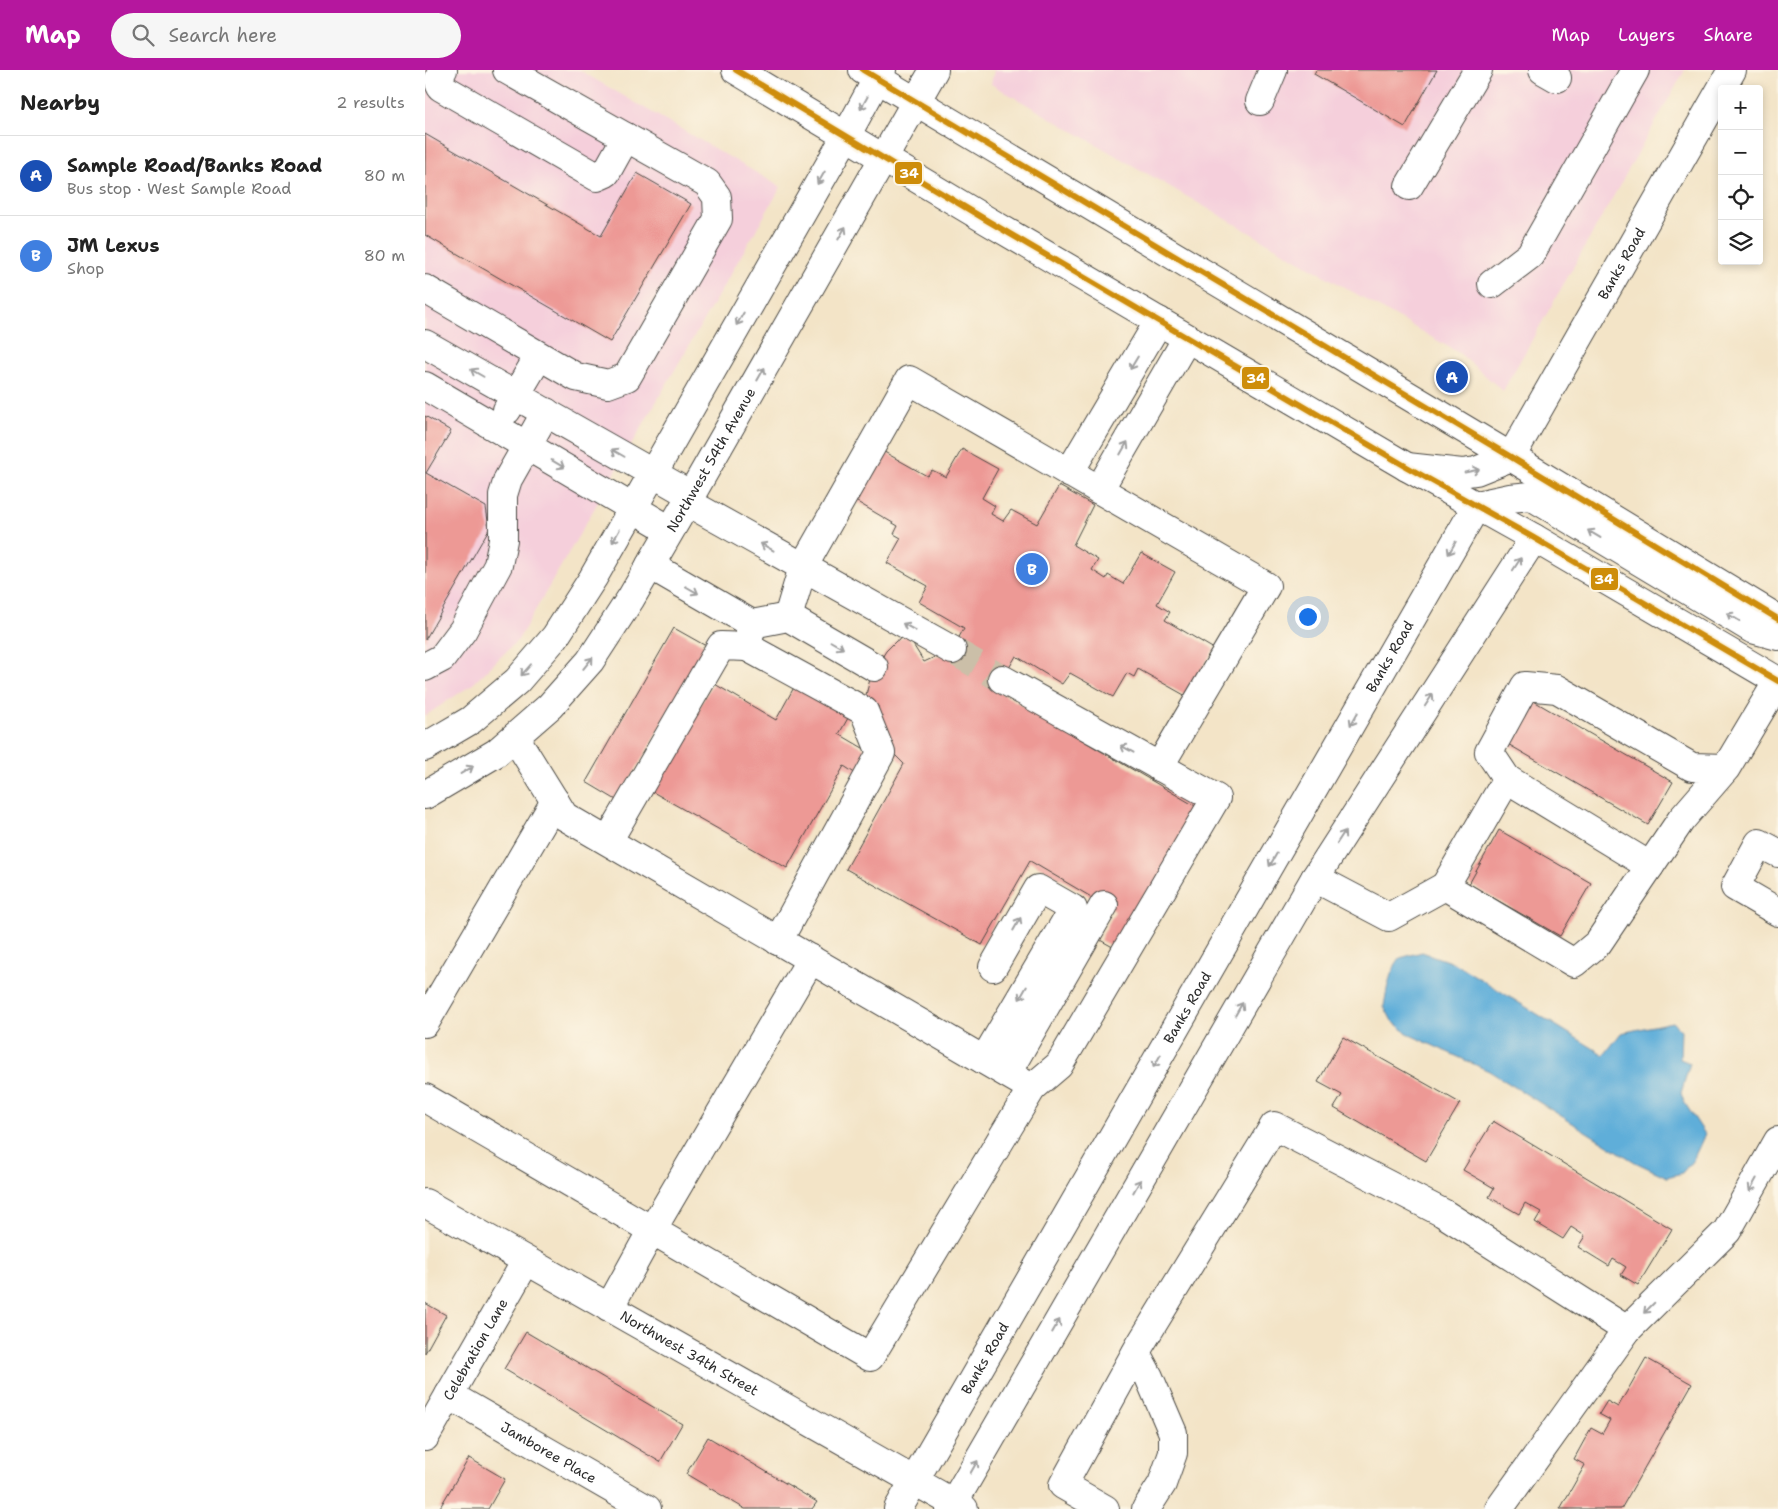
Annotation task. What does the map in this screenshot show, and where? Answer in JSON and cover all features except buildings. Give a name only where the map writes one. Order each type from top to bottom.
[{"type":"street","points":[[443,70],[438,83],[441,87],[597,176],[606,173],[626,137]]},
{"type":"street","points":[[425,289],[576,377],[608,384],[627,377],[718,219],[717,197],[707,183],[507,70]]},
{"type":"street","points":[[736,70],[1159,322],[1778,681],[1727,768],[1681,820],[1597,943],[1574,962],[1445,886]]},
{"type":"street","name":"Northwest 54th Avenue","points":[[425,795],[496,753],[550,706],[591,661],[631,598],[934,70]]},
{"type":"street","points":[[1261,101],[1273,70]]},
{"type":"street","points":[[1409,186],[1478,70]]},
{"type":"street","points":[[1492,284],[1530,255],[1635,70]]},
{"type":"street","name":"Banks Road","points":[[1511,457],[1732,70]]},
{"type":"street","points":[[425,747],[471,720],[517,681],[559,629],[593,578],[846,136],[874,73],[916,102],[1511,457],[1778,619]]},
{"type":"street","points":[[1069,472],[1159,322]]},
{"type":"street","points":[[1099,490],[1187,338]]},
{"type":"street","points":[[425,344],[652,472],[689,498],[803,567],[951,650]]},
{"type":"street","points":[[496,428],[539,356]]},
{"type":"street","points":[[608,841],[721,646],[750,636],[788,617],[803,567],[909,380],[1266,586],[1159,767]]},
{"type":"street","points":[[425,386],[670,530]]},
{"type":"street","points":[[425,667],[442,658],[463,630],[498,565],[503,540],[503,494],[507,479],[546,412]]},
{"type":"street","points":[[1407,467],[1462,473],[1476,471],[1511,457]]},
{"type":"street","points":[[1477,505],[1531,496],[1752,628],[1778,636]]},
{"type":"street","name":"Banks Road","points":[[898,1509],[1477,505]]},
{"type":"street","points":[[956,1507],[1315,878],[1534,538]]},
{"type":"street","points":[[650,565],[750,636],[863,711],[881,753],[778,940]]},
{"type":"street","points":[[788,617],[874,667]]},
{"type":"street","points":[[425,1098],[870,1357],[1032,1088],[1059,1065],[1215,798],[1002,679]]},
{"type":"street","points":[[1650,866],[1507,779],[1489,752],[1525,686],[1557,689],[1692,767],[1727,768]]},
{"type":"street","points":[[515,737],[564,816],[1032,1088]]},
{"type":"street","points":[[1315,878],[1389,916],[1445,886],[1507,779]]},
{"type":"street","points":[[425,1023],[555,801]]},
{"type":"street","points":[[1778,853],[1759,842],[1735,887],[1778,912]]},
{"type":"street","points":[[993,966],[1037,889],[1073,909],[996,1067]]},
{"type":"street","points":[[996,1067],[1105,905]]},
{"type":"street","points":[[609,1308],[811,959]]},
{"type":"street","points":[[1105,1509],[1063,1485],[1135,1353],[1275,1126],[1443,1212],[1627,1330]]},
{"type":"street","points":[[1499,1509],[1627,1330],[1727,1231],[1778,1142]]},
{"type":"street","name":"Northwest 34th Street","points":[[425,1203],[915,1481],[956,1507]]},
{"type":"street","name":"Celebration Lane","points":[[425,1437],[526,1261]]},
{"type":"street","points":[[1135,1353],[1149,1377],[1173,1433],[1173,1453],[1163,1484],[1146,1509]]},
{"type":"street","name":"Jamboree Place","points":[[449,1395],[645,1508]]},
{"type":"shaded area","points":[[425,70],[579,70],[781,187],[518,640],[473,684],[425,716]]},
{"type":"shaded area","points":[[994,70],[1685,70],[1503,391],[1459,353],[991,84]]},
{"type":"water","points":[[1422,952],[1456,964],[1604,1055],[1621,1033],[1672,1022],[1681,1030],[1680,1059],[1690,1063],[1681,1093],[1684,1102],[1705,1134],[1693,1160],[1682,1173],[1667,1177],[1635,1162],[1489,1071],[1410,1035],[1392,1021],[1384,1006],[1387,987],[1396,963],[1400,958]]},
{"type":"tunnel","points":[[952,650],[1002,679]]},
{"type":"transit line","name":"34","points":[[736,70],[988,221],[1407,467],[1534,538],[1778,681]]},
{"type":"transit line","name":"34","points":[[863,70],[1511,457],[1778,619]]},
{"type":"place","name":"Sample Road/Banks Road","points":[[1452,377]]},
{"type":"place","name":"JM Lexus","points":[[1032,569]]}]
